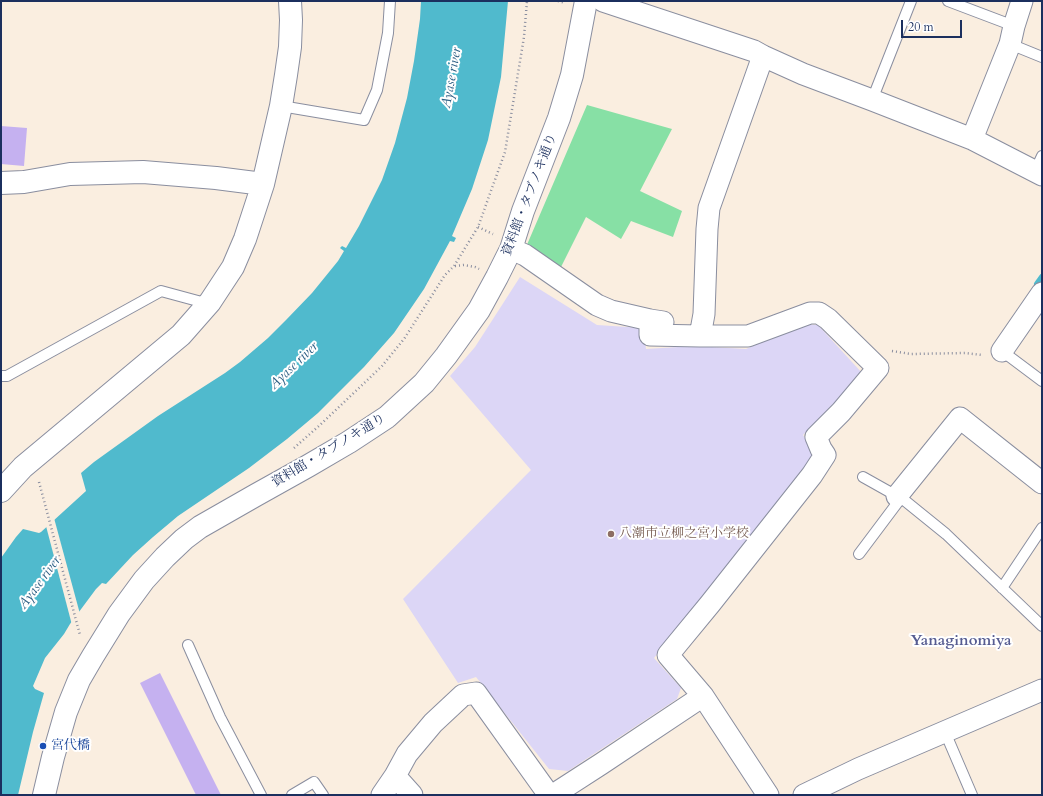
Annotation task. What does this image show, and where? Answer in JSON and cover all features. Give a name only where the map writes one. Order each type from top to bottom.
[{"type":"street","points":[[1,491],[24,467],[182,335],[209,304],[233,267],[245,239],[263,184],[281,106],[290,47],[290,1]]},
{"type":"street","name":"資料館・タブノキ通り","points":[[44,795],[66,712],[80,680],[119,614],[144,580],[165,556],[200,527],[315,462],[387,417],[424,383],[446,356],[479,310],[511,249],[559,118],[572,75],[586,1]]},
{"type":"street","points":[[603,1],[754,51],[803,74],[972,139],[1040,167]]},
{"type":"street","points":[[972,139],[1012,35],[1022,1]]},
{"type":"street","points":[[701,331],[704,314],[709,208],[763,56]]},
{"type":"street","points":[[1,183],[24,182],[70,174],[143,172],[216,178],[263,184]]},
{"type":"street","points":[[511,249],[525,255],[597,305],[611,311],[701,331],[748,336],[810,313],[819,313],[878,368],[841,412],[816,437],[825,455],[812,475],[668,655],[703,696],[768,795]]},
{"type":"street","points":[[1002,351],[1042,293]]},
{"type":"street","points":[[899,497],[960,418],[1042,483]]},
{"type":"street","points":[[804,795],[858,769],[1042,690]]},
{"type":"street","points":[[382,795],[395,776],[407,754],[433,723],[463,695],[476,693],[549,795]]},
{"type":"street","points":[[553,795],[703,696]]},
{"type":"street","points":[[395,776],[412,795]]},
{"type":"lane","points":[[281,106],[364,120],[377,90],[388,33],[390,1]]},
{"type":"lane","points":[[872,100],[911,1]]},
{"type":"lane","points":[[948,1],[1012,35],[1042,57]]},
{"type":"lane","points":[[1,376],[7,376],[161,291],[209,304]]},
{"type":"lane","points":[[1002,351],[1042,381]]},
{"type":"lane","points":[[863,477],[904,500],[946,534],[1042,626]]},
{"type":"lane","points":[[859,554],[899,497]]},
{"type":"lane","points":[[1002,588],[1042,528]]},
{"type":"lane","points":[[188,645],[220,717],[261,795]]},
{"type":"lane","points":[[944,732],[972,795]]},
{"type":"lane","points":[[292,795],[314,782],[323,795]]},
{"type":"path","points":[[291,450],[320,425],[382,366],[404,339],[445,275],[454,266],[478,227],[505,152],[524,37],[526,1]]},
{"type":"path","points":[[454,266],[464,265],[482,270]]},
{"type":"path","points":[[878,368],[891,351],[911,354],[965,353],[987,355],[998,350],[1002,351]]},
{"type":"path","points":[[38,481],[81,638]]},
{"type":"shaded area","name":"八潮市立柳之宮小学校","points":[[520,277],[597,325],[643,328],[646,349],[694,346],[746,349],[803,324],[818,325],[863,374],[803,435],[817,457],[654,658],[681,688],[677,699],[568,771],[549,769],[476,677],[458,683],[403,599],[531,470],[450,376],[475,347]]},
{"type":"green space","points":[[587,105],[672,129],[640,191],[682,211],[673,237],[631,221],[621,239],[586,217],[559,271],[526,247]]},
{"type":"water","name":"Ayase river","points":[[421,1],[508,1],[501,77],[488,140],[472,189],[452,236],[456,238],[454,242],[450,241],[424,289],[394,333],[364,367],[318,413],[249,468],[178,516],[133,555],[106,584],[102,583],[96,589],[45,658],[33,686],[35,689],[44,693],[18,795],[1,795],[1,558],[23,529],[39,533],[41,532],[86,491],[81,473],[94,462],[158,416],[225,373],[268,338],[312,293],[338,261],[344,251],[340,248],[342,246],[346,248],[382,180],[395,143],[407,98],[414,61]]},
{"type":"pier","points":[[54,518],[80,614],[72,625],[46,526]]},
{"type":"building","points":[[1,126],[27,128],[24,166],[1,164]]},
{"type":"building","points":[[160,673],[221,795],[196,795],[140,683]]},
{"type":"waterway","points":[[1037,284],[1042,277]]},
{"type":"place","name":"八潮市立柳之宮小学校","points":[[611,534]]},
{"type":"place","name":"宮代橋","points":[[43,746]]},
{"type":"district","name":"Yanaginomiya","points":[[961,642]]}]
